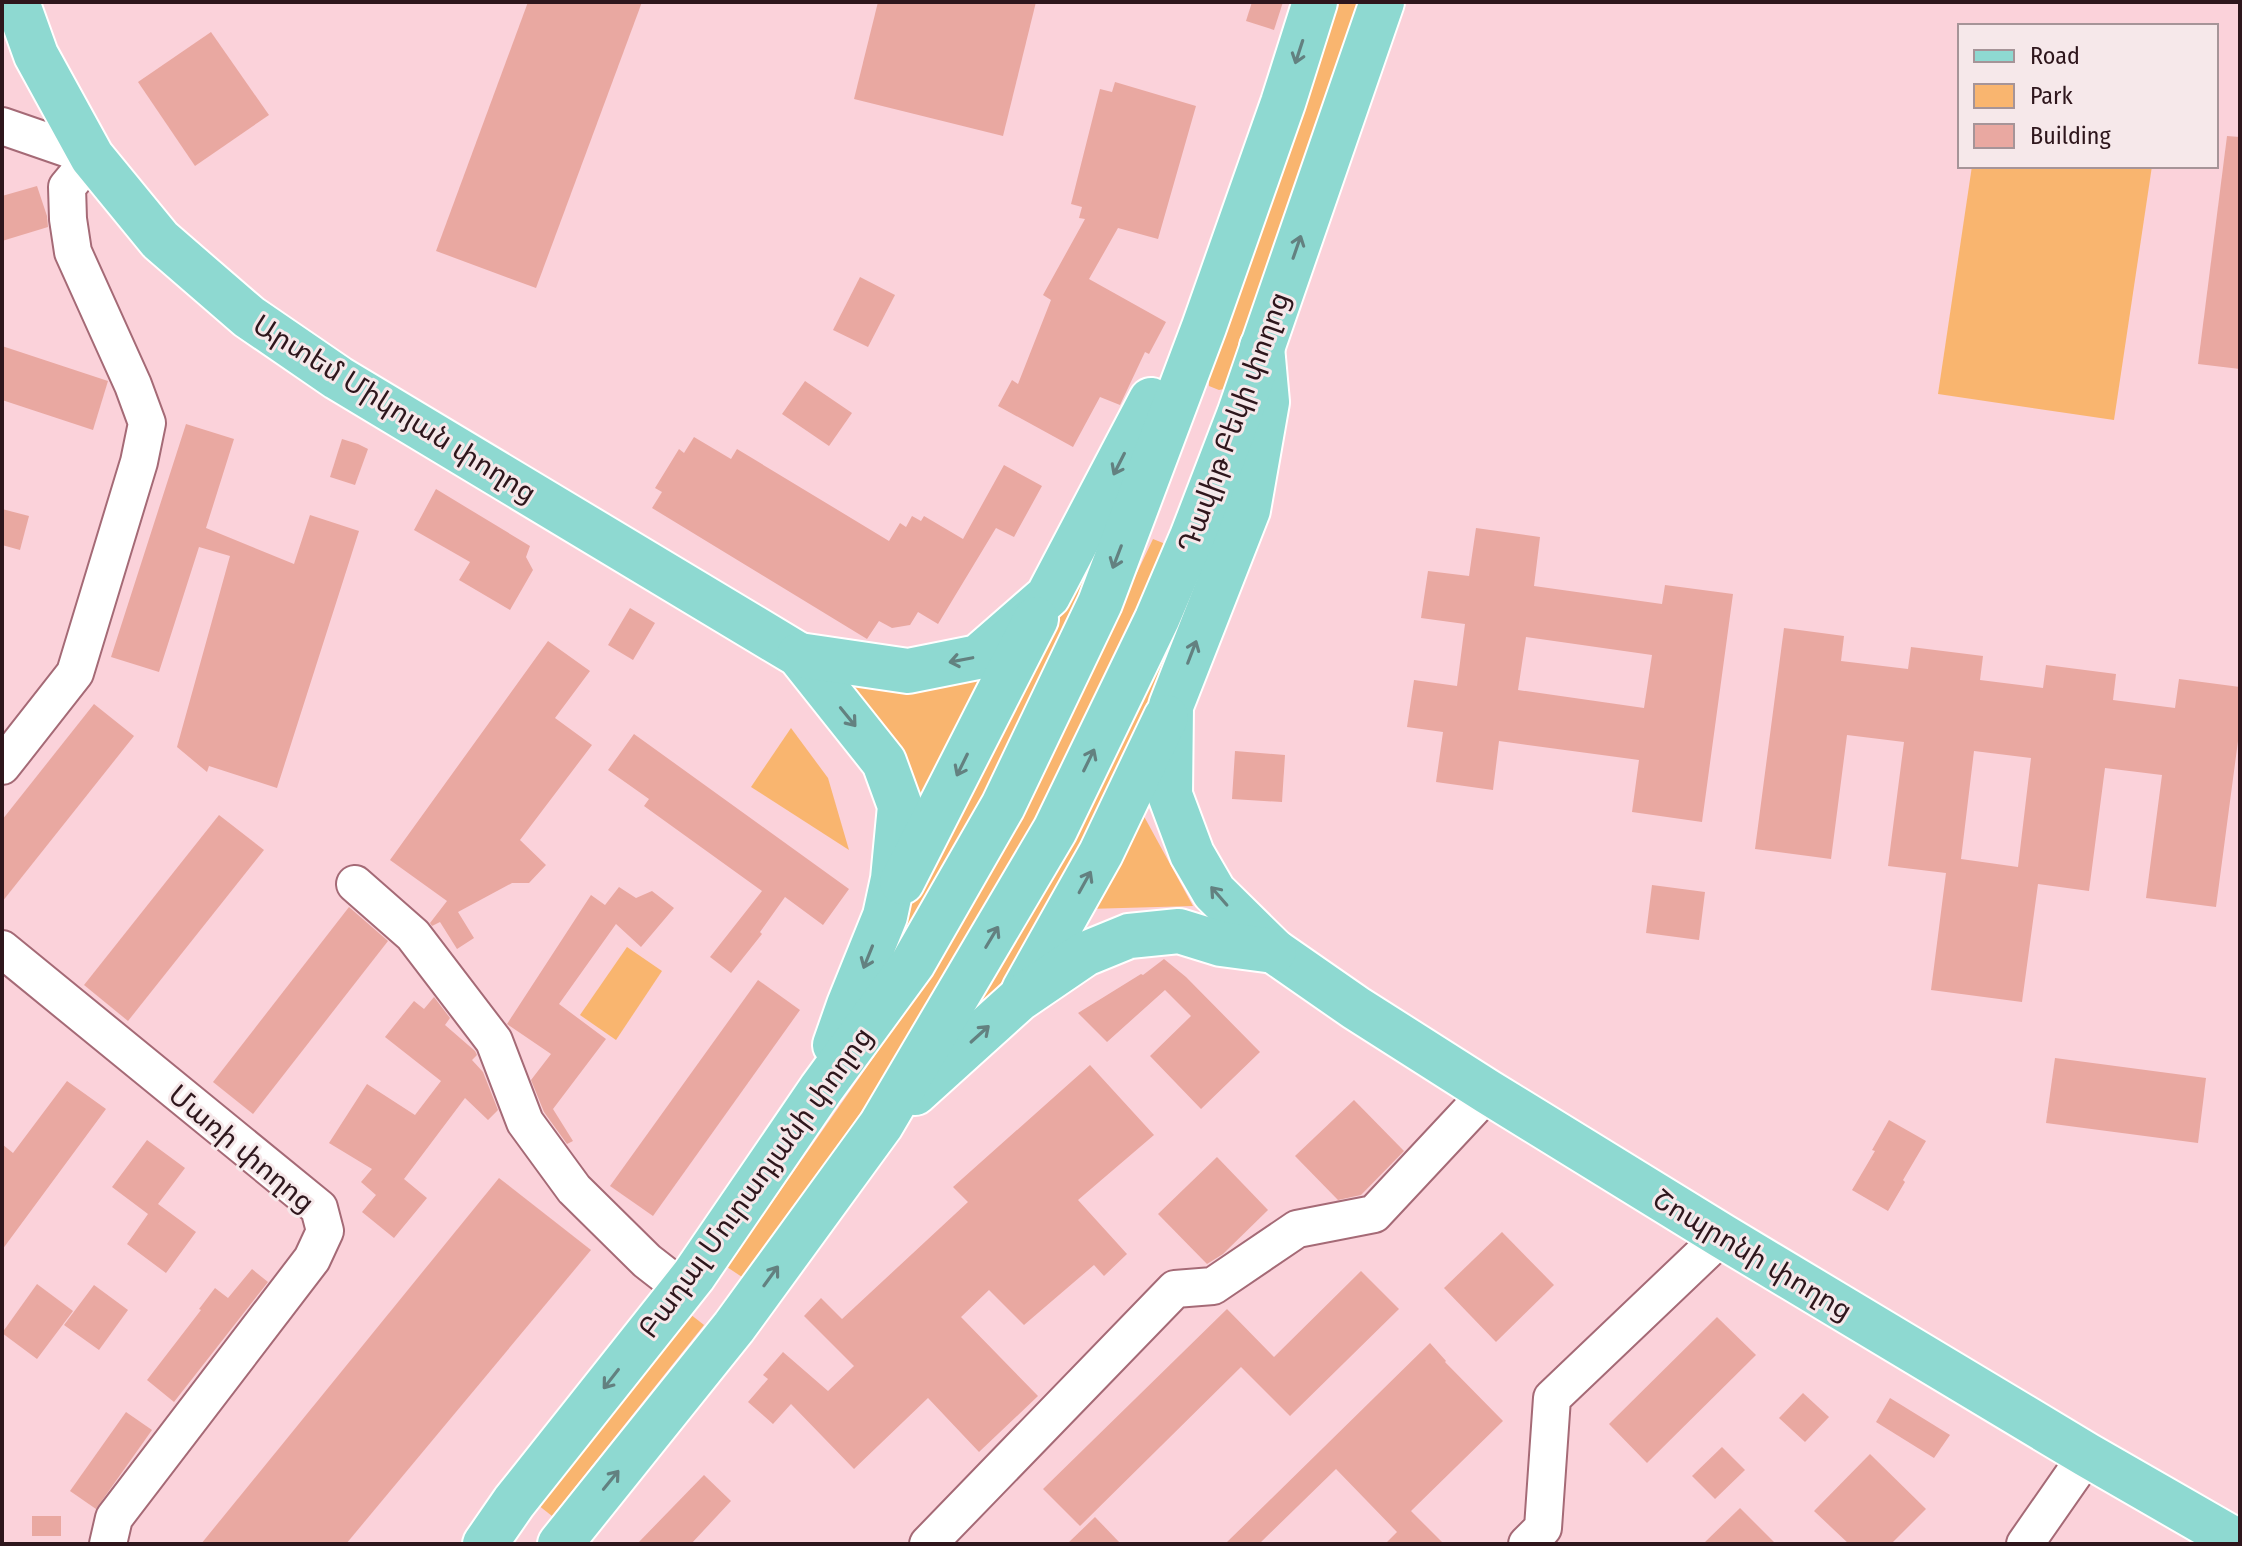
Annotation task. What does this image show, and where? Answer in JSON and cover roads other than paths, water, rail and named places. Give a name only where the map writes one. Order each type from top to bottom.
[{"type":"main road","name":"Արտեմ Միկոյան փողոց","points":[[17,2],[36,55],[92,157],[160,240],[249,317],[338,378],[799,655],[884,762],[900,806],[895,866],[885,916],[849,1005],[821,1089]]},
{"type":"main road","points":[[1239,415],[1221,425],[1199,425],[1186,414],[1180,392],[1283,103],[1315,2]]},
{"type":"main road","name":"Դավիթ Բեկի փողոց","points":[[881,1125],[1055,830],[1157,619],[1239,415],[1382,2]]},
{"type":"main road","name":"Արտեմ Միկոյան փողոց","points":[[799,655],[908,671],[978,657],[1048,596],[1160,385],[1204,327]]},
{"type":"main road","points":[[1019,999],[1101,853],[1171,706],[1248,510],[1267,402],[1262,347]]},
{"type":"main road","name":"Բադալ Մուրադյանի փողոց","points":[[485,1544],[514,1502],[683,1289],[821,1089],[913,963],[1003,806],[1100,603],[1180,392]]},
{"type":"main road","points":[[885,916],[1048,596]]},
{"type":"main road","name":"Շոպրոնի փողոց","points":[[1171,706],[1170,795],[1192,854],[1214,892],[1274,951],[1356,1008],[1488,1092],[1722,1236],[2240,1543]]},
{"type":"main road","points":[[514,1502],[516,1521],[526,1535],[543,1542],[561,1543],[734,1327],[881,1125],[1019,999],[1085,954],[1129,936],[1179,931],[1221,944],[1274,951]]},
{"type":"main road","points":[[683,1289],[703,1288],[722,1293],[729,1302],[734,1327]]},
{"type":"street","points":[[2,126],[92,157],[67,187],[73,252],[147,423],[139,462],[75,673],[2,766]]},
{"type":"street","points":[[355,884],[413,935],[494,1041],[525,1122],[574,1189],[647,1261],[683,1289]]},
{"type":"street","name":"Մառի փողոց","points":[[2,949],[319,1208],[325,1231],[312,1259],[114,1518],[108,1544]]},
{"type":"street","points":[[928,1544],[1175,1289],[1213,1286],[1297,1229],[1374,1214],[1488,1092]]},
{"type":"street","points":[[1527,1544],[1543,1528],[1552,1398],[1722,1236]]},
{"type":"street","points":[[2025,1544],[2087,1455]]}]
